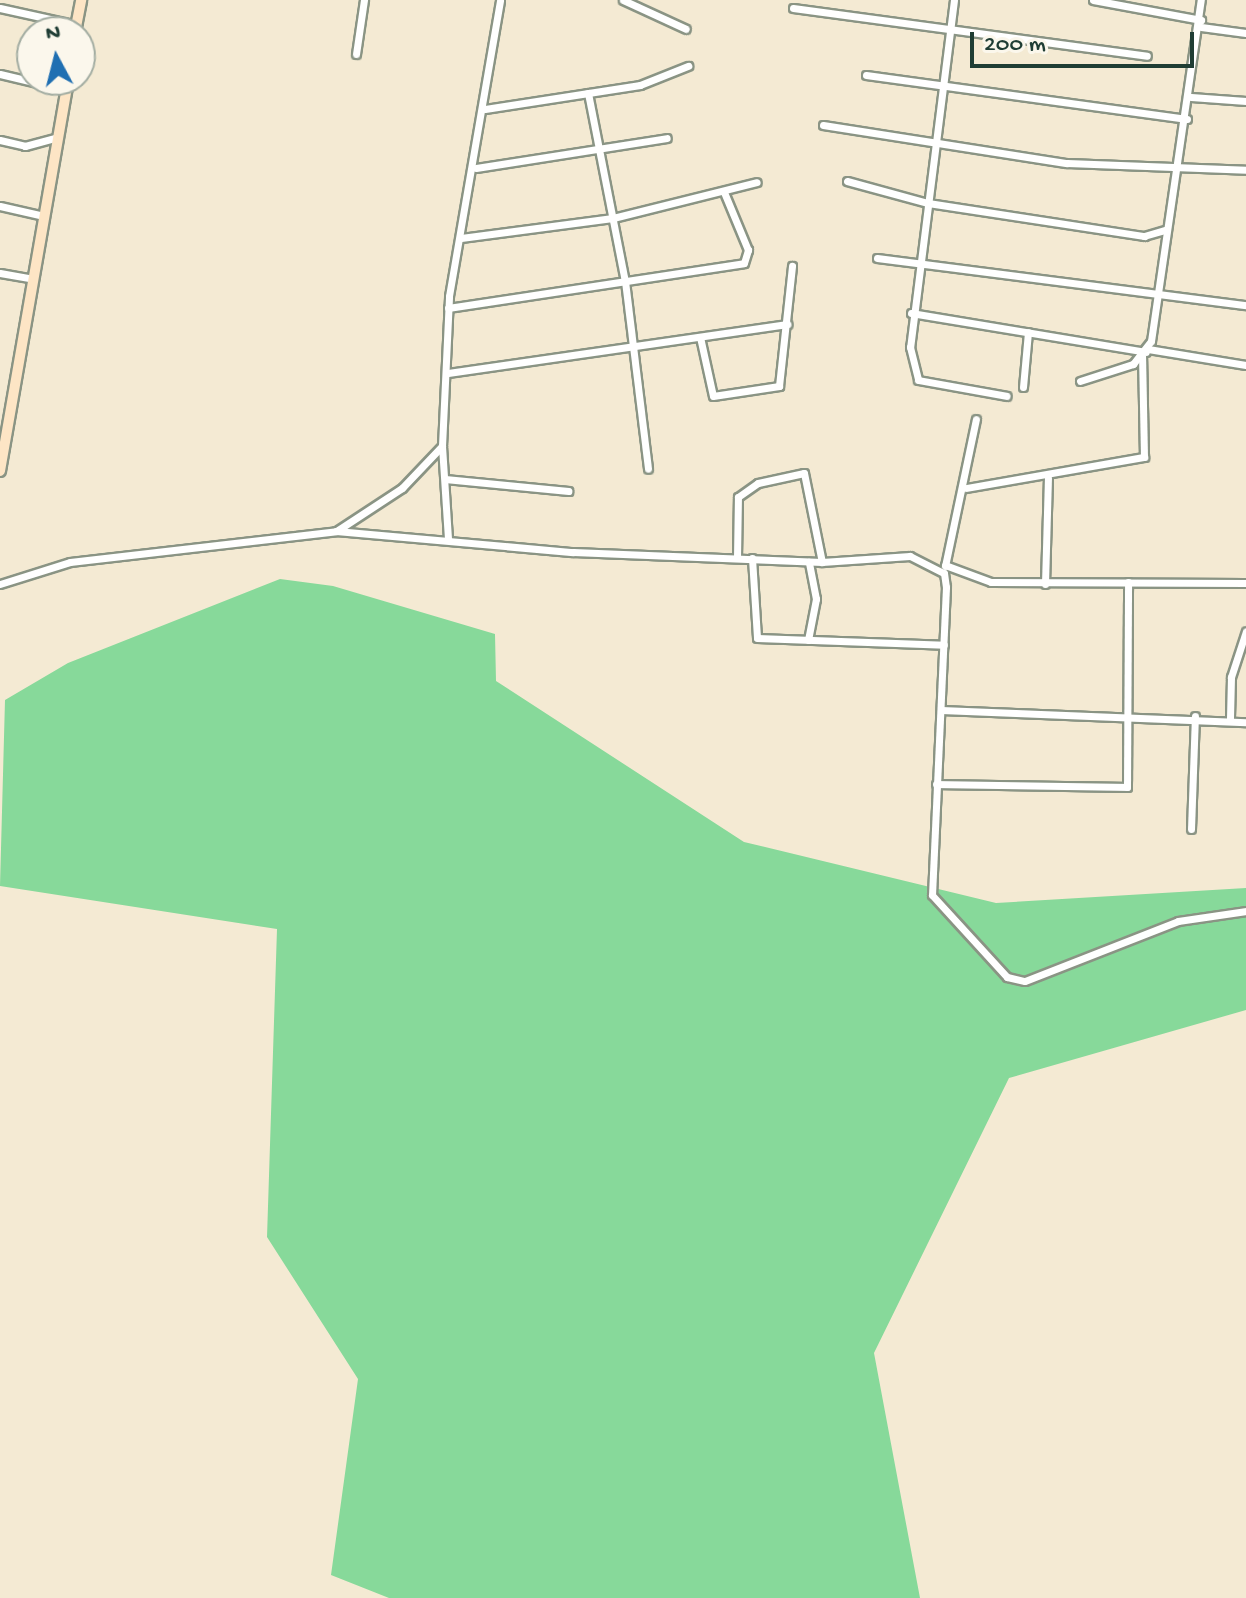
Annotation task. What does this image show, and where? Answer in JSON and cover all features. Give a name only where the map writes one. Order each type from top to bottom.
[{"type":"main road","points":[[0,471],[65,96]]},
{"type":"street","points":[[356,54],[364,0]]},
{"type":"street","points":[[448,539],[442,446],[448,373],[448,308],[476,168],[500,0]]},
{"type":"street","points":[[623,0],[686,29]]},
{"type":"street","points":[[954,0],[911,313],[918,380],[1007,396]]},
{"type":"street","points":[[1093,0],[1246,33]]},
{"type":"street","points":[[966,488],[1048,478],[1144,457],[1145,352],[1161,292],[1165,230],[1191,97],[1201,24],[1201,0]]},
{"type":"street","points":[[0,8],[29,16]]},
{"type":"street","points":[[793,8],[1147,56]]},
{"type":"street","points":[[485,109],[655,81],[688,66]]},
{"type":"street","points":[[866,75],[1187,119]]},
{"type":"street","points":[[588,93],[625,281],[648,469]]},
{"type":"street","points":[[1191,97],[1246,101]]},
{"type":"street","points":[[823,125],[935,140],[1067,163],[1178,164],[1246,170]]},
{"type":"street","points":[[0,140],[25,146],[58,137]]},
{"type":"street","points":[[476,168],[667,138]]},
{"type":"street","points":[[847,181],[928,203],[1144,236],[1165,230]]},
{"type":"street","points":[[461,238],[613,218],[757,182]]},
{"type":"street","points":[[448,308],[744,263],[748,250],[724,192]]},
{"type":"street","points":[[0,206],[44,216]]},
{"type":"street","points":[[877,258],[1246,305]]},
{"type":"street","points":[[700,337],[713,396],[763,391],[783,382],[792,266]]},
{"type":"street","points":[[0,273],[33,279]]},
{"type":"street","points":[[911,313],[1145,352],[1246,365]]},
{"type":"street","points":[[448,373],[631,349],[787,324]]},
{"type":"street","points":[[1023,387],[1028,332]]},
{"type":"street","points":[[1080,381],[1145,352]]},
{"type":"street","points":[[976,419],[966,488],[945,569],[932,895],[1012,981],[1069,966],[1178,921],[1246,911]]},
{"type":"street","points":[[336,531],[402,488],[442,446]]},
{"type":"street","points":[[737,558],[738,497],[758,483],[804,473],[822,562]]},
{"type":"street","points":[[1045,584],[1048,478]]},
{"type":"street","points":[[445,479],[568,491]]},
{"type":"street","points":[[0,584],[70,562],[336,531],[809,562],[910,556],[991,582],[1246,583]]},
{"type":"street","points":[[752,558],[753,634],[808,640],[944,645]]},
{"type":"street","points":[[808,640],[816,599],[809,562]]},
{"type":"street","points":[[936,784],[1124,788],[1130,715],[1128,582]]},
{"type":"street","points":[[1230,718],[1229,684],[1246,631]]},
{"type":"street","points":[[941,710],[1195,716],[1246,722]]},
{"type":"street","points":[[1191,829],[1195,716]]},
{"type":"green space","points":[[280,579],[333,586],[495,634],[496,681],[744,842],[996,903],[1246,888],[1246,1010],[1009,1078],[874,1353],[920,1598],[389,1598],[331,1575],[358,1379],[267,1237],[277,929],[0,886],[5,700],[68,663]]}]
